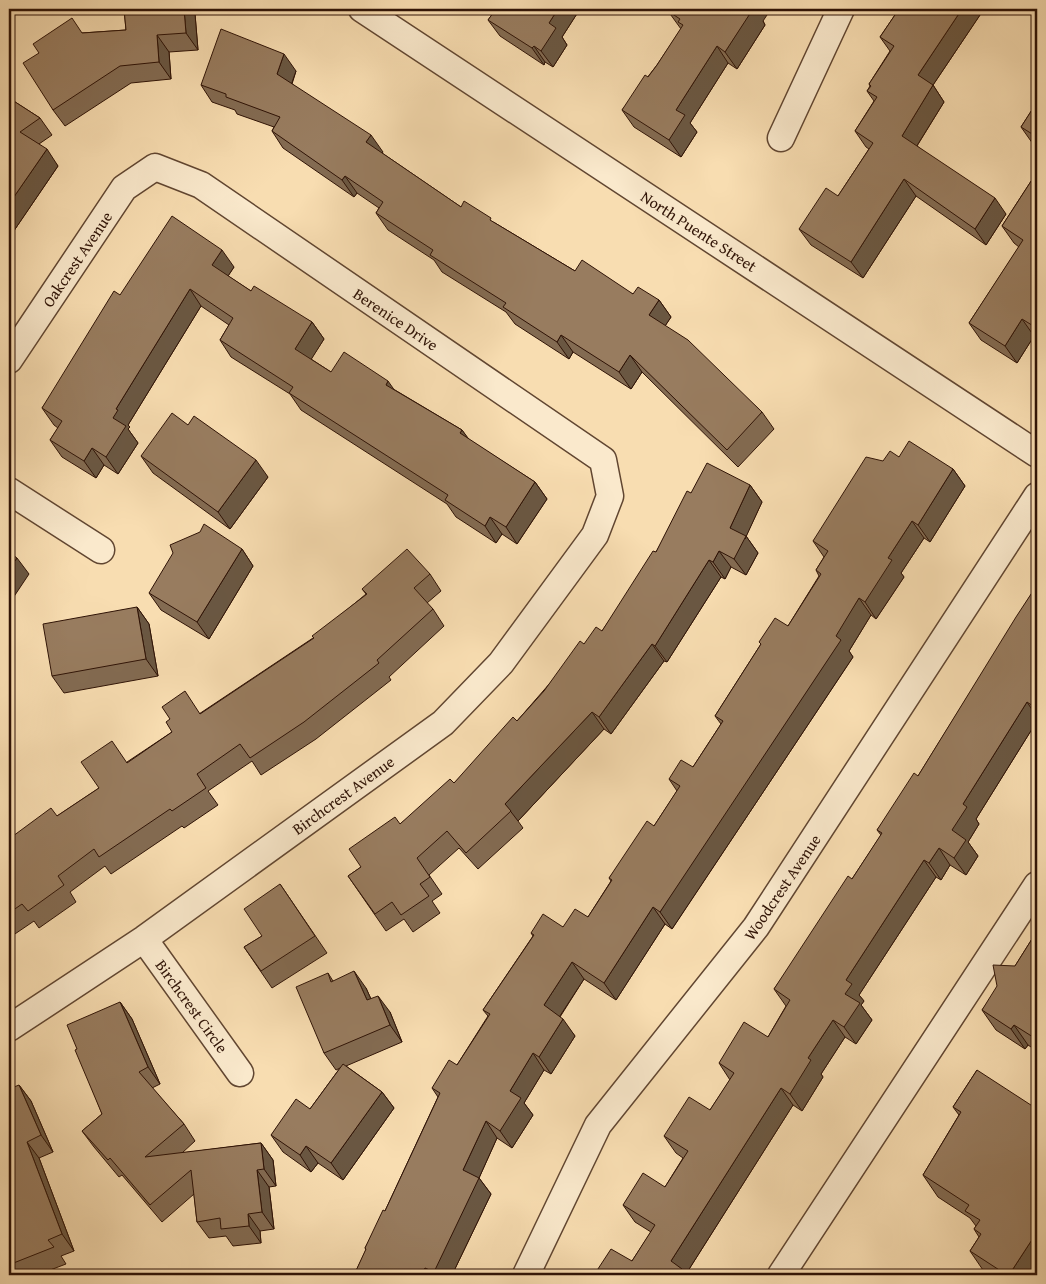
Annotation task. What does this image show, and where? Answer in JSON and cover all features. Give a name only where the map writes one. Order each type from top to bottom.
[{"type":"street","name":"North Puente Street","points":[[362,9],[1037,454]]},
{"type":"street","points":[[781,138],[841,9]]},
{"type":"street","name":"Oakcrest Avenue","points":[[9,360],[124,188],[155,167]]},
{"type":"street","name":"Berenice Drive","points":[[155,167],[201,185],[603,460],[610,496]]},
{"type":"street","points":[[9,491],[101,550]]},
{"type":"street","name":"Birchcrest Avenue","points":[[9,1028],[144,939],[443,723],[507,655],[595,535],[610,496]]},
{"type":"street","name":"Woodcrest Avenue","points":[[526,1275],[598,1125],[756,927],[1037,496]]},
{"type":"street","points":[[781,1275],[1037,885]]},
{"type":"street","name":"Birchcrest Circle","points":[[144,939],[240,1073]]},
{"type":"building","points":[[124,9],[184,9],[186,33],[157,35],[159,62],[120,66],[53,110],[23,63],[39,53],[33,44],[72,18],[82,33],[126,30]]},
{"type":"building","points":[[496,9],[558,9],[549,23],[556,28],[541,51],[534,46],[532,48],[488,20]]},
{"type":"building","points":[[669,9],[753,9],[725,52],[717,46],[676,110],[685,115],[669,140],[622,110],[645,75],[648,77],[657,65],[683,25],[678,22],[680,19],[668,11]]},
{"type":"building","points":[[899,9],[962,9],[918,75],[933,85],[902,136],[995,198],[975,229],[904,179],[851,262],[799,229],[826,188],[838,196],[873,143],[855,131],[877,97],[867,91],[871,86],[869,84],[894,46],[880,37]]},
{"type":"building","points":[[221,29],[284,54],[277,74],[371,135],[366,142],[461,207],[464,201],[491,218],[490,220],[575,271],[582,260],[633,294],[638,287],[659,300],[649,315],[688,340],[762,412],[727,450],[630,355],[619,372],[561,335],[557,342],[503,307],[506,303],[430,255],[433,250],[376,213],[383,202],[345,176],[342,180],[272,131],[280,117],[226,97],[226,94],[201,85]]},
{"type":"building","points":[[9,98],[40,118],[20,132],[47,149],[9,204]]},
{"type":"building","points":[[1037,102],[1037,137],[1021,127]]},
{"type":"building","points":[[1037,172],[1037,268],[1034,273],[1037,275],[1037,323],[1035,327],[1022,319],[1005,346],[969,323],[1023,240],[1002,226]]},
{"type":"building","points":[[172,216],[222,250],[212,265],[251,291],[254,286],[312,322],[295,349],[331,372],[344,352],[388,381],[386,385],[462,430],[460,433],[535,482],[506,527],[490,517],[485,526],[445,500],[448,495],[289,393],[293,387],[220,340],[233,318],[190,289],[116,409],[118,410],[113,418],[126,426],[106,457],[92,448],[84,461],[50,440],[62,421],[42,408],[114,291],[120,295]]},
{"type":"building","points":[[172,413],[188,425],[194,416],[256,460],[218,512],[141,456]]},
{"type":"building","points":[[909,441],[953,469],[918,525],[912,521],[888,558],[892,560],[865,602],[859,598],[836,636],[841,640],[660,912],[653,907],[604,983],[572,962],[544,1005],[563,1019],[539,1057],[533,1053],[510,1091],[521,1098],[500,1131],[486,1121],[463,1170],[479,1178],[434,1272],[425,1268],[421,1275],[354,1275],[365,1248],[383,1210],[385,1211],[440,1093],[432,1088],[449,1060],[457,1065],[490,1014],[483,1010],[534,935],[531,933],[543,914],[563,927],[575,909],[588,917],[612,880],[609,878],[647,821],[654,826],[680,786],[669,779],[681,760],[693,767],[723,721],[715,716],[761,644],[759,642],[775,618],[788,626],[821,574],[816,570],[828,551],[813,541],[866,457],[883,461],[890,451],[899,457]]},
{"type":"building","points":[[707,463],[750,485],[730,528],[746,536],[734,559],[719,551],[713,562],[709,560],[655,646],[652,644],[599,717],[592,712],[505,804],[511,811],[466,853],[447,831],[417,858],[430,877],[420,884],[429,896],[401,915],[392,902],[375,914],[348,876],[361,867],[349,849],[395,817],[400,824],[450,779],[454,783],[513,717],[517,721],[544,691],[580,641],[584,644],[596,627],[602,631],[653,551],[656,552],[687,491],[691,493]]},
{"type":"building","points":[[204,524],[242,549],[197,622],[149,593],[173,553],[170,545],[200,532]]},
{"type":"building","points":[[407,549],[430,574],[414,588],[433,609],[377,660],[379,663],[304,722],[250,758],[240,744],[197,774],[206,788],[172,811],[170,809],[99,857],[94,849],[58,876],[64,885],[28,911],[22,904],[9,913],[9,839],[51,808],[57,816],[99,788],[81,762],[112,741],[127,763],[172,732],[166,722],[170,719],[162,707],[185,691],[200,714],[314,638],[312,636],[367,594],[362,589]]},
{"type":"building","points":[[9,552],[17,558],[9,569]]},
{"type":"building","points":[[1037,585],[1037,701],[1033,706],[1027,702],[963,804],[967,807],[952,830],[966,840],[954,858],[939,848],[929,863],[924,860],[846,980],[852,984],[845,994],[860,1003],[844,1027],[833,1020],[808,1058],[811,1060],[790,1094],[781,1088],[671,1261],[682,1269],[678,1275],[594,1275],[611,1249],[632,1261],[655,1225],[623,1205],[643,1173],[665,1187],[688,1151],[664,1136],[689,1097],[710,1110],[734,1073],[719,1063],[744,1022],[768,1037],[790,1000],[774,989],[848,876],[852,879],[882,833],[877,830],[914,773],[918,776]]},
{"type":"building","points":[[137,607],[146,659],[52,676],[43,624]]},
{"type":"building","points":[[280,884],[315,936],[261,971],[244,947],[262,936],[244,909]]},
{"type":"building","points":[[1037,931],[1037,1031],[1033,1037],[1014,1025],[1011,1029],[982,1010],[997,986],[993,965],[1015,966]]},
{"type":"building","points":[[354,971],[367,1000],[378,996],[390,1025],[324,1053],[296,987],[328,973],[331,982]]},
{"type":"building","points":[[120,1002],[148,1067],[139,1072],[184,1124],[145,1157],[261,1143],[264,1169],[257,1170],[262,1212],[248,1214],[249,1226],[221,1229],[220,1218],[197,1222],[191,1170],[150,1205],[110,1158],[108,1160],[82,1131],[102,1114],[75,1050],[77,1049],[67,1025]]},
{"type":"building","points":[[343,1064],[382,1092],[331,1163],[306,1146],[300,1155],[271,1135],[296,1099],[310,1109]]},
{"type":"building","points":[[977,1070],[1037,1109],[1037,1232],[1009,1275],[970,1251],[981,1234],[974,1229],[980,1220],[965,1211],[969,1205],[923,1175],[961,1112],[953,1107]]},
{"type":"building","points":[[19,1085],[41,1135],[27,1142],[62,1234],[48,1240],[54,1247],[11,1264],[9,1259],[9,1089]]},
{"type":"building","points":[[74,1270],[78,1275],[68,1275]]}]
